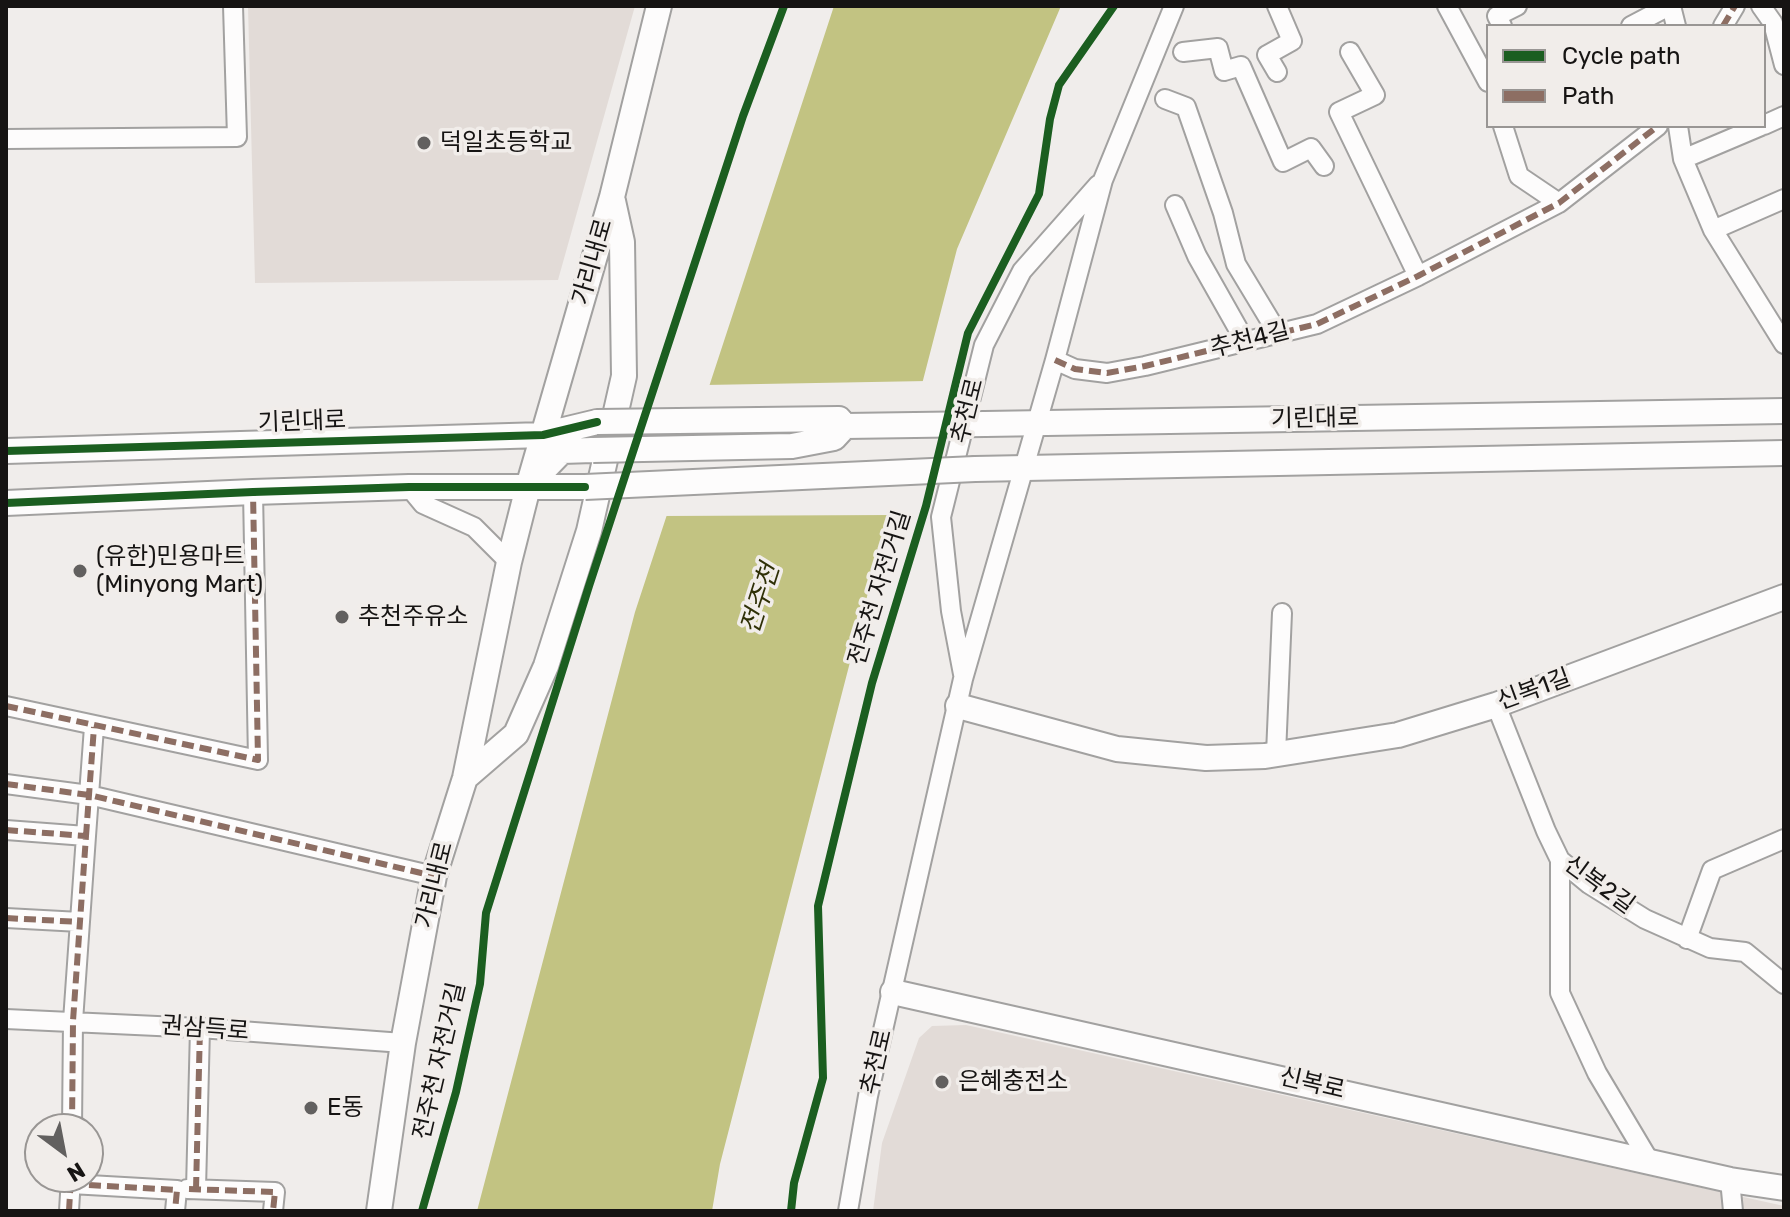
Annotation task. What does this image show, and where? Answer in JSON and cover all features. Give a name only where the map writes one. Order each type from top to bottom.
[{"type":"street","points":[[6,139],[237,137],[233,6]]},
{"type":"street","name":"가리내로","points":[[379,1211],[403,1043],[434,876],[465,778],[509,562],[528,487],[612,197],[659,6]]},
{"type":"street","name":"추천로","points":[[848,1211],[868,1096],[963,679],[1055,360],[1103,180],[1174,6]]},
{"type":"street","points":[[1277,6],[1292,41],[1267,55],[1277,72]]},
{"type":"street","points":[[1447,6],[1486,78]]},
{"type":"street","points":[[1501,24],[1497,16],[1517,6]]},
{"type":"street","points":[[1635,24],[1670,6]]},
{"type":"street","points":[[1724,24],[1735,6]]},
{"type":"street","points":[[1761,6],[1773,23],[1784,65]]},
{"type":"street","points":[[1183,52],[1218,48],[1224,71],[1241,66],[1283,162],[1311,148],[1324,166]]},
{"type":"street","points":[[1350,52],[1375,95],[1339,112],[1418,276]]},
{"type":"street","points":[[1165,99],[1186,107],[1223,213],[1236,264],[1277,332]]},
{"type":"street","points":[[1504,128],[1519,176],[1559,203]]},
{"type":"street","name":"추천4길","points":[[1055,360],[1075,369],[1107,373],[1317,324],[1559,203],[1655,128]]},
{"type":"street","points":[[1678,128],[1683,159],[1713,230],[1784,344]]},
{"type":"street","points":[[1683,159],[1755,128]]},
{"type":"street","name":"추천로","points":[[963,679],[951,611],[941,517],[984,345],[1022,271],[1103,180]]},
{"type":"street","points":[[465,778],[516,734],[546,666],[589,531],[624,376],[622,242],[612,197]]},
{"type":"street","points":[[1713,230],[1784,199]]},
{"type":"street","points":[[1175,205],[1197,256],[1245,341]]},
{"type":"street","name":"기린대로","points":[[528,487],[562,451],[792,446],[834,438],[845,426],[1784,411]]},
{"type":"street","name":"기린대로","points":[[6,451],[543,435],[597,422],[839,419],[845,426]]},
{"type":"street","name":"기린대로","points":[[8,506],[253,492],[409,487],[585,487],[978,469],[1784,453]]},
{"type":"street","points":[[409,487],[423,504],[474,527],[509,562]]},
{"type":"street","points":[[6,706],[258,760],[253,492]]},
{"type":"street","name":"신복1길","points":[[958,706],[1117,749],[1206,758],[1276,754],[1398,735],[1496,705],[1784,597]]},
{"type":"street","points":[[1276,754],[1282,613]]},
{"type":"street","name":"신복2길","points":[[1496,705],[1560,860],[1589,884],[1645,919],[1710,948],[1745,952],[1784,984]]},
{"type":"street","points":[[72,1113],[73,1021],[94,727]]},
{"type":"street","points":[[6,784],[89,795],[434,876]]},
{"type":"street","points":[[6,830],[86,836]]},
{"type":"street","points":[[1687,939],[1712,870],[1784,839]]},
{"type":"street","points":[[1560,860],[1560,993],[1597,1073],[1650,1162]]},
{"type":"street","points":[[6,918],[80,922]]},
{"type":"street","name":"신복로","points":[[893,992],[1730,1180],[1783,1184]]},
{"type":"street","name":"권삼득로","points":[[6,1019],[200,1028],[403,1043]]},
{"type":"street","points":[[196,1189],[200,1028]]},
{"type":"street","points":[[1730,1180],[1733,1211]]},
{"type":"street","points":[[104,1183],[177,1190],[275,1192],[273,1211]]},
{"type":"street","points":[[175,1211],[177,1190]]},
{"type":"shaded area","name":"덕일초등학교","points":[[248,6],[635,6],[558,280],[255,283]]},
{"type":"shaded area","points":[[966,1025],[1784,1206],[1784,1211],[873,1211],[882,1143],[919,1038],[932,1026]]},
{"type":"water","name":"전주천","points":[[834,6],[1061,6],[957,249],[720,1164],[712,1211],[477,1211],[635,612]]},
{"type":"pier","points":[[927,381],[892,515],[662,516],[705,385]]},
{"type":"marked path","points":[[1724,24],[1735,6]]},
{"type":"marked path","points":[[1055,360],[1075,369],[1107,373],[1317,324],[1559,203],[1655,128]]},
{"type":"marked path","points":[[6,706],[258,760],[253,492]]},
{"type":"marked path","points":[[86,836],[94,727]]},
{"type":"marked path","points":[[6,784],[89,795],[434,876]]},
{"type":"marked path","points":[[6,830],[86,836],[73,1021],[72,1113]]},
{"type":"marked path","points":[[6,918],[80,922]]},
{"type":"marked path","points":[[196,1189],[200,1028]]},
{"type":"marked path","points":[[104,1186],[177,1190],[175,1211]]},
{"type":"marked path","points":[[189,1189],[275,1192],[273,1211]]},
{"type":"marked path","points":[[69,1211],[70,1193]]},
{"type":"cycle path","name":"전주천 자전거길","points":[[422,1211],[456,1092],[480,984],[486,913],[743,116],[784,6]]},
{"type":"cycle path","name":"전주천 자전거길","points":[[791,1211],[794,1183],[823,1078],[818,906],[872,683],[926,506],[968,333],[1039,194],[1050,119],[1059,85],[1114,6]]},
{"type":"cycle path","points":[[6,451],[543,435],[597,422]]},
{"type":"cycle path","points":[[6,503],[409,487],[585,487]]},
{"type":"place","name":"덕일초등학교","points":[[424,143]]},
{"type":"place","name":"(유한)민용마트 (Minyong Mart)","points":[[80,571]]},
{"type":"place","name":"추천주유소","points":[[342,617]]},
{"type":"place","name":"은혜충전소","points":[[942,1082]]},
{"type":"place","name":"E동","points":[[311,1108]]}]
